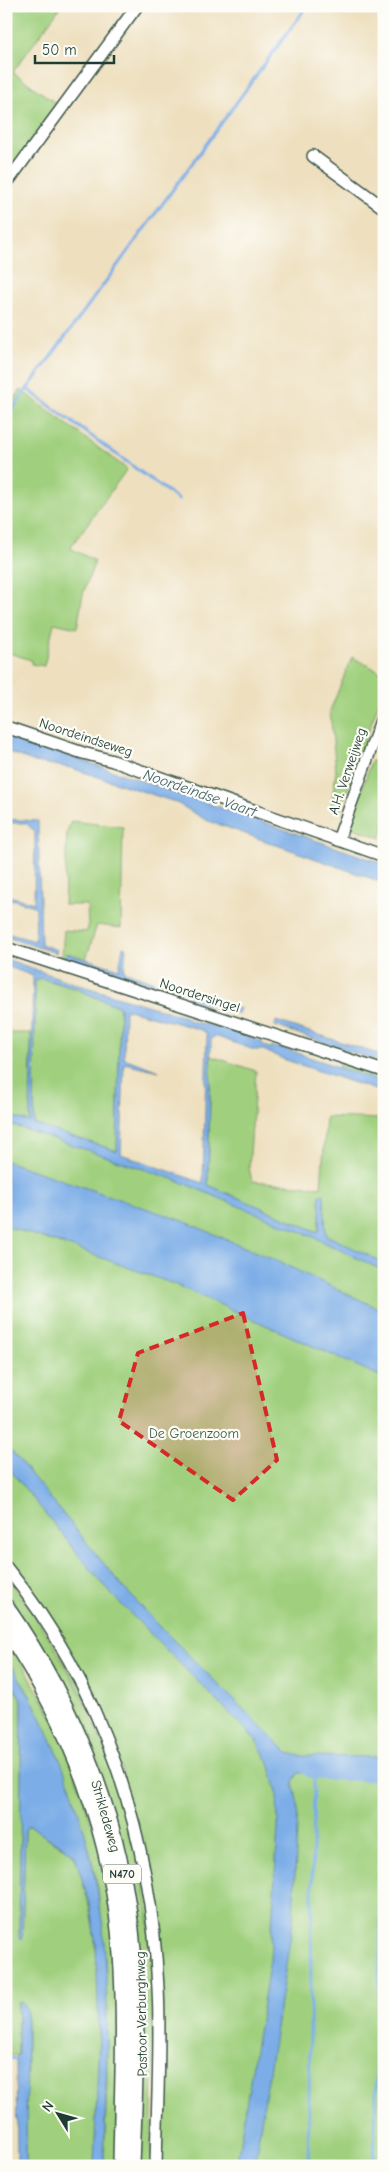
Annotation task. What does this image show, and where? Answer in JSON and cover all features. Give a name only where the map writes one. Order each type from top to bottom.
[{"type":"main road","name":"Strikledeweg","points":[[6,1607],[26,1635],[58,1690],[77,1729],[96,1779],[112,1831],[122,1874],[133,1951],[135,2043],[132,2166]]},
{"type":"main road","name":"Strikledeweg","points":[[6,1629],[47,1696],[65,1734],[84,1781],[100,1831],[110,1872],[121,1952],[123,1990],[121,2166]]},
{"type":"street","points":[[6,184],[137,6]]},
{"type":"street","points":[[314,156],[384,208]]},
{"type":"street","name":"A.H. Verweijweg","points":[[338,840],[384,712]]},
{"type":"street","name":"Noordeindseweg","points":[[6,727],[83,753],[113,760],[384,856]]},
{"type":"street","name":"Noordersingel","points":[[6,948],[384,1071]]},
{"type":"street","name":"Pastoor Verburghweg","points":[[6,1567],[73,1664],[99,1717],[125,1788],[140,1846],[153,1920],[158,1989],[156,2166]]},
{"type":"highlighted area","points":[[243,1313],[277,1460],[233,1500],[119,1421],[138,1353]]},
{"type":"green space","points":[[6,6],[61,6],[13,72],[61,107],[6,182]]},
{"type":"green space","points":[[21,390],[127,469],[70,548],[95,561],[83,594],[77,628],[54,623],[44,666],[31,664],[31,660],[6,652],[6,410]]},
{"type":"green space","points":[[352,657],[384,674],[384,688],[340,811],[331,808],[336,771],[330,711]]},
{"type":"green space","points":[[371,761],[384,763],[384,826],[381,838],[350,827]]},
{"type":"green space","points":[[71,821],[123,827],[121,928],[97,925],[86,959],[66,953],[66,957],[62,958],[64,930],[86,932],[88,928],[87,905],[64,905],[67,832]]},
{"type":"green space","points":[[40,978],[79,990],[120,1007],[117,1151],[34,1124],[35,981]]},
{"type":"green space","points":[[6,1033],[31,1033],[30,1123],[6,1115]]},
{"type":"green space","points":[[211,1056],[256,1071],[249,1168],[252,1181],[321,1187],[326,1117],[384,1119],[384,1263],[325,1235],[324,1195],[318,1232],[208,1185]]},
{"type":"green space","points":[[341,1062],[384,1076],[384,1083],[337,1068]]},
{"type":"green space","name":"De Groenzoom","points":[[6,1120],[152,1166],[384,1267],[384,2166],[160,2166],[162,2002],[122,1770],[25,1586],[6,1561]]},
{"type":"green space","points":[[6,1576],[36,1618],[64,1663],[88,1710],[108,1758],[125,1807],[138,1858],[147,1910],[152,1962],[151,2166],[135,2166],[132,1920],[6,1602]]},
{"type":"green space","points":[[6,1634],[61,1733],[102,1854],[118,1968],[117,2166],[104,2166],[107,2082],[106,1972],[98,1888],[91,1857],[56,1750],[30,1696],[6,1657]]},
{"type":"green space","points":[[6,1674],[22,1701],[19,1935],[22,1939],[25,1830],[28,1826],[36,1829],[65,1848],[75,1857],[82,1873],[92,1922],[97,1956],[100,2026],[94,2166],[26,2166],[27,2010],[18,2003],[18,2055],[6,2056]]},
{"type":"water","points":[[6,734],[384,864],[384,883],[206,820],[175,802],[71,768],[35,762],[6,751]]},
{"type":"water","points":[[6,819],[38,821],[41,944],[57,950],[56,953],[6,937],[6,933],[35,941],[36,907],[12,899],[6,907],[6,892],[9,896],[34,903],[35,832],[26,823],[6,823]]},
{"type":"water","points":[[123,947],[126,948],[124,971],[154,982],[154,986],[65,957],[66,953],[119,969]]},
{"type":"water","points":[[6,959],[76,984],[186,1017],[190,1021],[226,1029],[262,1042],[264,1046],[270,1048],[286,1049],[384,1083],[384,1093],[283,1059],[263,1050],[254,1050],[215,1036],[211,1039],[208,1185],[318,1232],[320,1227],[320,1195],[324,1194],[326,1235],[384,1263],[384,1271],[309,1235],[173,1179],[6,1123],[6,1115],[30,1122],[33,976],[6,966]],"holes":[[[40,978],[78,988],[120,1007],[117,1151],[34,1124],[35,981]],[[125,1009],[195,1028],[204,1031],[207,1035],[203,1183],[121,1154],[124,1063],[159,1071],[124,1058]]]},
{"type":"water","points":[[189,994],[207,999],[208,995],[215,997],[214,1002],[237,1009],[240,1008],[238,1014],[188,999]]},
{"type":"water","points":[[276,1021],[384,1056],[384,1063],[275,1026]]},
{"type":"water","points":[[6,1161],[181,1220],[277,1261],[384,1311],[384,1378],[176,1285],[80,1250],[6,1226]]},
{"type":"water","points":[[6,1444],[123,1587],[168,1635],[288,1753],[300,1756],[384,1757],[384,1776],[298,1773],[293,1782],[298,1805],[293,1921],[254,2166],[236,2166],[270,1960],[278,1826],[277,1792],[269,1763],[256,1740],[109,1592],[6,1465]]},
{"type":"water","points":[[6,1657],[28,1692],[63,1768],[89,1848],[97,1889],[103,1931],[107,1996],[104,2166],[94,2166],[99,2032],[96,1945],[90,1907],[75,1856],[62,1845],[47,1838],[31,1826],[28,1826],[25,1830],[22,1939],[19,1939],[22,1701],[6,1674]]},
{"type":"water","points":[[21,2002],[27,2010],[26,2166],[17,2166],[16,2057],[18,2055],[18,2003]]},
{"type":"waterway","points":[[6,418],[307,6]]},
{"type":"waterway","points":[[27,389],[179,500]]},
{"type":"waterway","points":[[6,1684],[16,1684]]},
{"type":"waterway","points":[[304,1768],[314,1774],[384,1776]]},
{"type":"waterway","points":[[308,2166],[314,1774]]},
{"type":"waterway","points":[[374,2166],[384,1814]]},
{"type":"waterway","points":[[6,2058],[21,2059]]},
{"type":"water label","name":"Noordeindse Vaart","points":[[200,793]]}]
